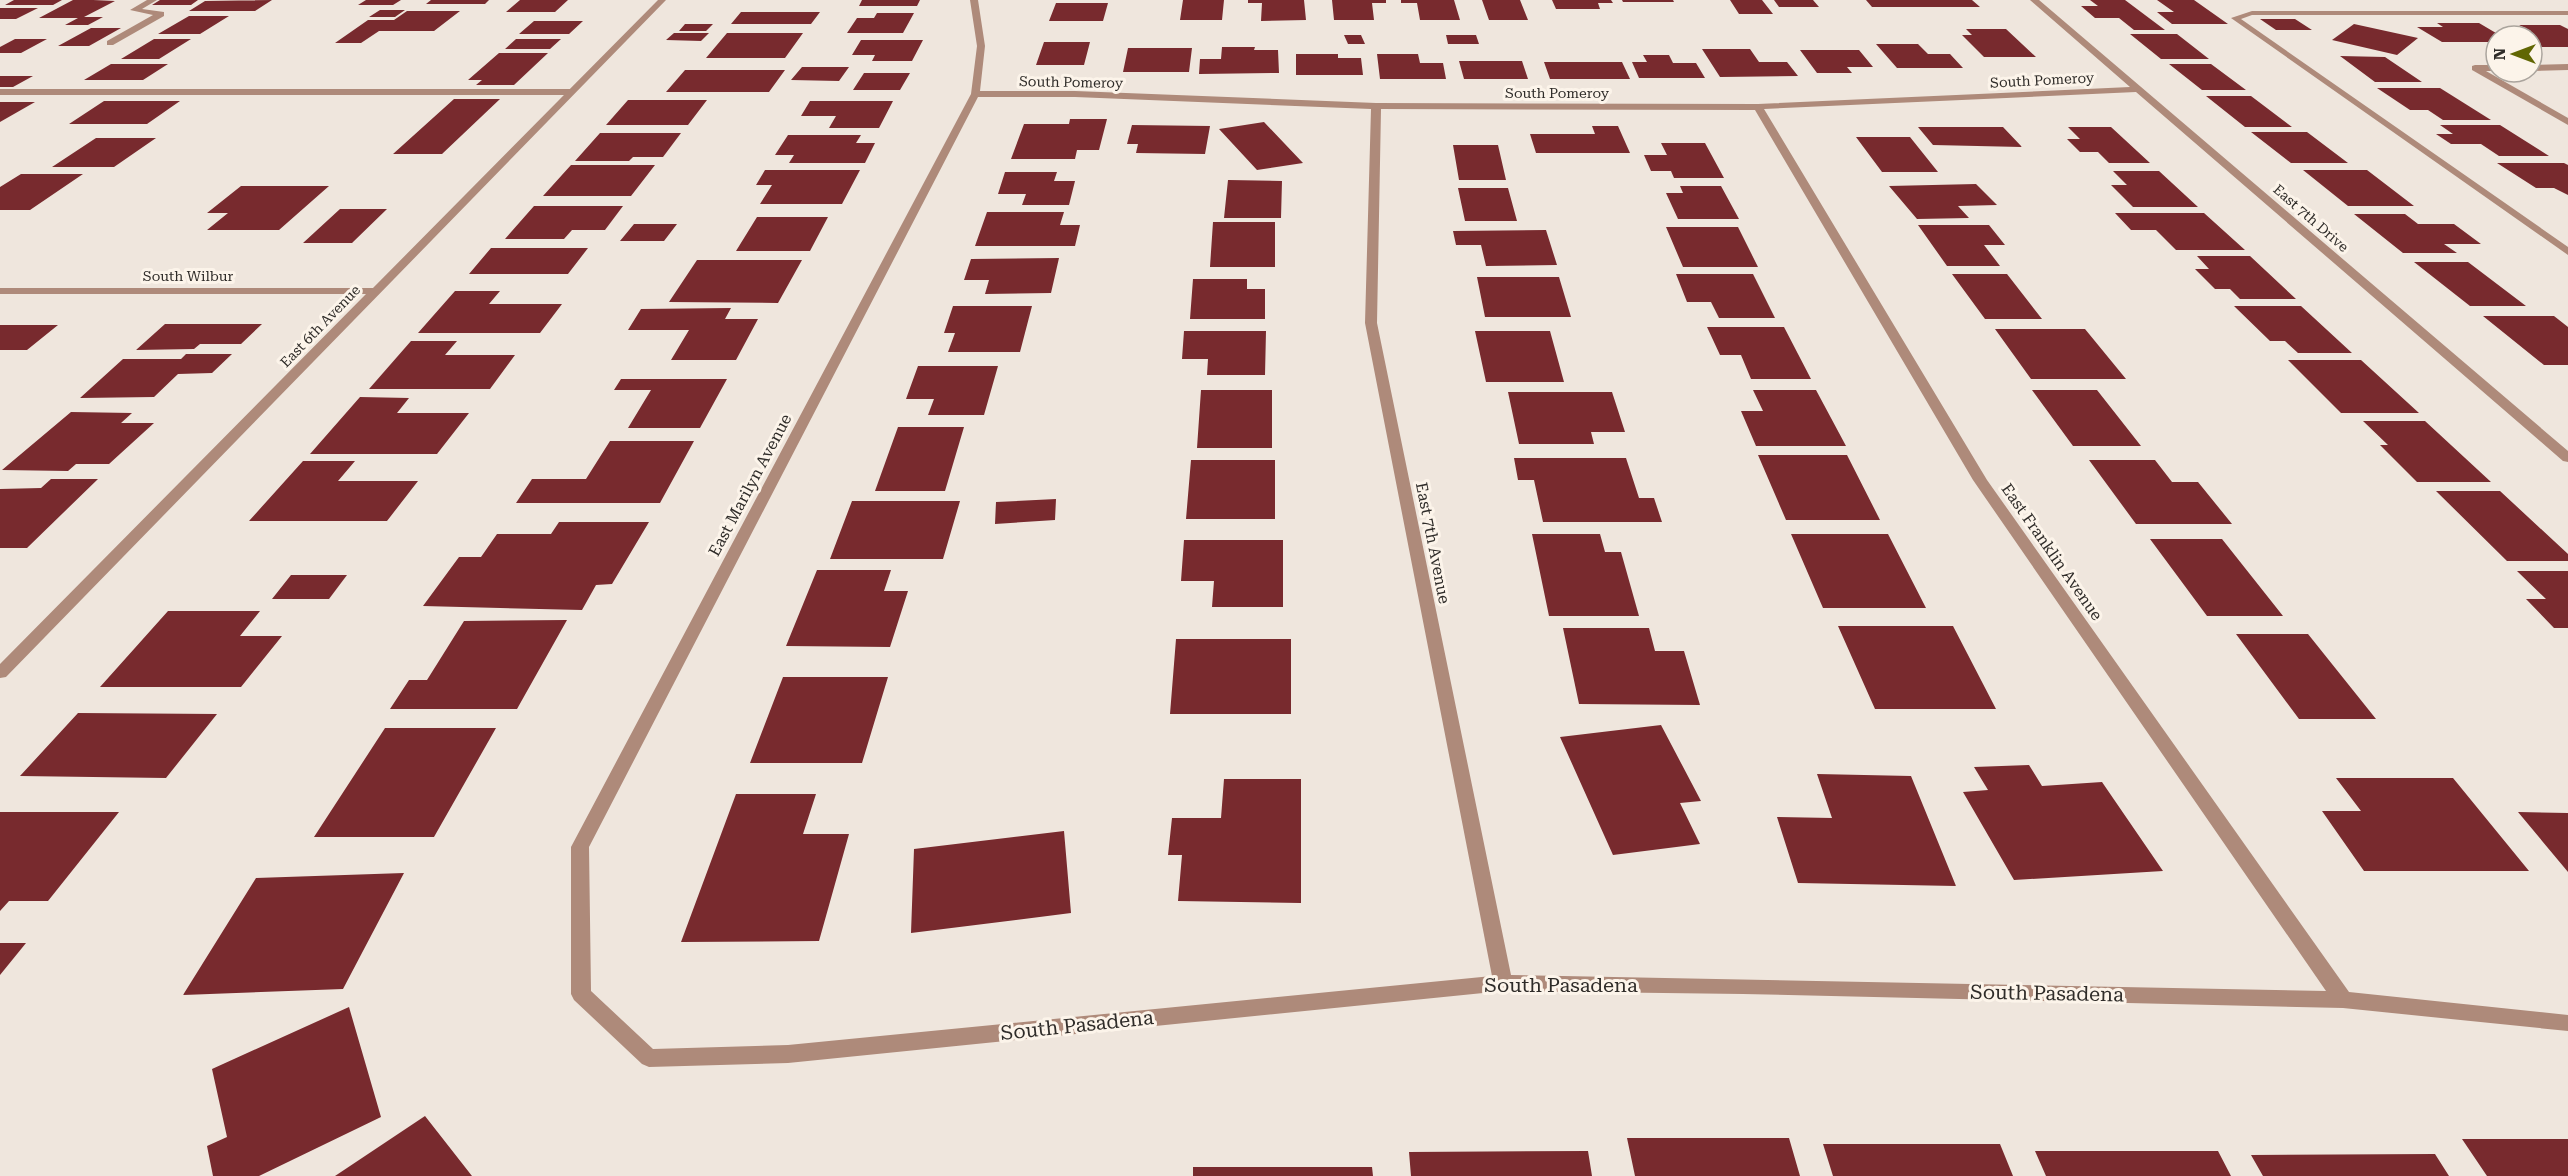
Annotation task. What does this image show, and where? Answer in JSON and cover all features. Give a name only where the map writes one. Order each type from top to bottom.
[{"type":"street","points":[[110,43],[161,14],[134,10],[153,0]]},
{"type":"street","name":"East 6th Avenue","points":[[0,673],[662,0]]},
{"type":"street","name":"East Marilyn Avenue","points":[[581,994],[580,847],[975,94],[981,46],[974,0]]},
{"type":"street","name":"East 7th Drive","points":[[2034,0],[2568,458]]},
{"type":"street","points":[[2568,13],[2252,13],[2235,18],[2568,252]]},
{"type":"street","points":[[2484,68],[2475,68],[2484,73]]},
{"type":"street","points":[[2544,68],[2568,68]]},
{"type":"street","points":[[2503,84],[2568,122]]},
{"type":"street","name":"South Pomeroy","points":[[975,94],[1075,94],[1376,106],[1758,107],[2139,89]]},
{"type":"street","points":[[0,92],[571,92]]},
{"type":"street","name":"East 7th Avenue","points":[[1376,106],[1371,323],[1503,983]]},
{"type":"street","name":"East Franklin Avenue","points":[[1758,107],[1980,480],[2343,1000]]},
{"type":"street","name":"South Wilbur","points":[[0,291],[375,291]]},
{"type":"street","name":"South Pasadena","points":[[581,994],[649,1058],[788,1054],[1503,983],[1743,986],[2343,1000],[2568,1023]]},
{"type":"building","points":[[14,0],[62,0],[53,5],[5,5]]},
{"type":"building","points":[[73,0],[115,1],[84,17],[103,17],[88,25],[65,25],[78,18],[39,18]]},
{"type":"building","points":[[160,0],[198,0],[191,5],[152,5]]},
{"type":"building","points":[[272,0],[255,11],[189,11],[205,1]]},
{"type":"building","points":[[366,0],[401,0],[393,5],[358,5]]},
{"type":"building","points":[[431,0],[489,0],[485,4],[426,4]]},
{"type":"building","points":[[520,0],[568,0],[555,12],[506,12]]},
{"type":"building","points":[[862,0],[920,0],[917,6],[859,6]]},
{"type":"building","points":[[1183,0],[1224,0],[1222,20],[1180,20]]},
{"type":"building","points":[[1248,0],[1304,0],[1306,20],[1261,21],[1262,3],[1248,3]]},
{"type":"building","points":[[1332,0],[1386,0],[1386,3],[1372,3],[1374,20],[1334,20]]},
{"type":"building","points":[[1401,0],[1454,0],[1460,20],[1420,20],[1417,3],[1401,3]]},
{"type":"building","points":[[1482,0],[1520,0],[1528,20],[1489,20]]},
{"type":"building","points":[[1552,0],[1611,0],[1613,3],[1598,3],[1600,9],[1556,9]]},
{"type":"building","points":[[1622,0],[1673,0],[1674,2],[1623,2]]},
{"type":"building","points":[[1730,0],[1762,0],[1773,14],[1739,14]]},
{"type":"building","points":[[1774,0],[1813,0],[1819,7],[1779,7]]},
{"type":"building","points":[[1866,0],[1972,0],[1980,7],[1872,7]]},
{"type":"building","points":[[2090,0],[2125,0],[2165,30],[2134,30],[2119,18],[2095,18],[2081,6],[2098,6]]},
{"type":"building","points":[[2157,0],[2194,0],[2228,24],[2172,24],[2157,12],[2174,12]]},
{"type":"building","points":[[1056,3],[1108,3],[1103,21],[1049,21]]},
{"type":"building","points":[[0,8],[38,8],[16,19],[0,19]]},
{"type":"building","points":[[380,10],[405,10],[395,17],[369,17]]},
{"type":"building","points":[[407,11],[460,11],[434,31],[379,31],[361,43],[335,43],[368,20],[394,20]]},
{"type":"building","points":[[741,12],[820,12],[811,24],[731,24]]},
{"type":"building","points":[[877,13],[914,13],[903,33],[847,33],[857,18],[874,18]]},
{"type":"building","points":[[189,16],[229,16],[200,34],[158,34]]},
{"type":"building","points":[[2260,19],[2295,19],[2312,30],[2276,30]]},
{"type":"building","points":[[534,21],[583,21],[569,34],[519,34]]},
{"type":"building","points":[[2437,23],[2479,23],[2484,26],[2484,42],[2442,42],[2417,27],[2443,27]]},
{"type":"building","points":[[685,24],[713,24],[706,31],[679,31]]},
{"type":"building","points":[[2354,24],[2418,38],[2397,55],[2332,40]]},
{"type":"building","points":[[2544,25],[2560,25],[2568,29],[2568,47],[2544,47]]},
{"type":"building","points":[[91,28],[121,28],[89,46],[58,46]]},
{"type":"building","points":[[1966,29],[2006,29],[2036,57],[1984,57],[1962,35],[1972,35]]},
{"type":"building","points":[[674,33],[709,33],[701,41],[666,40]]},
{"type":"building","points":[[727,33],[803,33],[785,58],[706,58]]},
{"type":"building","points":[[2130,34],[2177,34],[2209,59],[2161,59]]},
{"type":"building","points":[[1344,35],[1361,35],[1365,44],[1348,44]]},
{"type":"building","points":[[1446,35],[1476,35],[1479,44],[1448,44]]},
{"type":"building","points":[[15,39],[47,39],[21,53],[0,53],[0,47]]},
{"type":"building","points":[[154,39],[191,39],[159,59],[121,59]]},
{"type":"building","points":[[516,39],[561,39],[550,49],[505,49]]},
{"type":"building","points":[[861,40],[923,40],[912,61],[872,61],[875,55],[852,55]]},
{"type":"building","points":[[1044,42],[1090,42],[1084,65],[1036,65]]},
{"type":"building","points":[[1876,44],[1918,44],[1928,54],[1950,54],[1963,68],[1897,68]]},
{"type":"building","points":[[1222,47],[1278,50],[1279,73],[1199,74],[1200,59],[1221,59]]},
{"type":"building","points":[[1128,48],[1192,48],[1189,72],[1123,72]]},
{"type":"building","points":[[1702,49],[1750,49],[1759,62],[1787,62],[1798,76],[1720,77]]},
{"type":"building","points":[[1800,50],[1859,50],[1873,67],[1847,67],[1852,73],[1817,73]]},
{"type":"building","points":[[499,53],[548,53],[514,85],[476,85],[482,80],[468,80]]},
{"type":"building","points":[[1296,54],[1338,54],[1338,58],[1361,58],[1363,75],[1296,75]]},
{"type":"building","points":[[1377,54],[1418,54],[1420,63],[1443,63],[1446,79],[1380,79]]},
{"type":"building","points":[[1643,55],[1669,55],[1673,63],[1696,63],[1705,78],[1639,78],[1632,62],[1647,62]]},
{"type":"building","points":[[2340,56],[2385,57],[2422,82],[2375,82]]},
{"type":"building","points":[[1459,61],[1522,61],[1528,79],[1464,79]]},
{"type":"building","points":[[1544,62],[1622,62],[1630,79],[1550,79]]},
{"type":"building","points":[[111,64],[168,64],[143,80],[84,80]]},
{"type":"building","points":[[2169,64],[2211,64],[2246,90],[2202,90]]},
{"type":"building","points":[[802,67],[849,67],[839,81],[791,80]]},
{"type":"building","points":[[685,70],[785,70],[769,92],[666,92]]},
{"type":"building","points":[[864,73],[910,73],[900,90],[853,90]]},
{"type":"building","points":[[0,76],[33,76],[13,87],[0,87]]},
{"type":"building","points":[[2377,88],[2440,88],[2491,120],[2443,120],[2428,110],[2410,110]]},
{"type":"building","points":[[2206,96],[2251,96],[2292,127],[2245,127]]},
{"type":"building","points":[[454,99],[500,99],[442,154],[393,154]]},
{"type":"building","points":[[628,100],[707,100],[688,125],[606,125]]},
{"type":"building","points":[[104,101],[180,101],[147,124],[69,124]]},
{"type":"building","points":[[810,101],[893,101],[879,128],[829,128],[836,116],[801,116]]},
{"type":"building","points":[[0,102],[35,102],[0,122]]},
{"type":"building","points":[[1070,119],[1107,119],[1099,150],[1077,150],[1075,159],[1011,159],[1024,124],[1069,124]]},
{"type":"building","points":[[1264,122],[1303,163],[1257,170],[1219,129]]},
{"type":"building","points":[[1132,125],[1210,126],[1205,154],[1136,153],[1138,144],[1127,144]]},
{"type":"building","points":[[2440,125],[2500,125],[2549,156],[2499,156],[2481,144],[2451,144],[2436,134],[2453,134]]},
{"type":"building","points":[[1592,126],[1618,126],[1630,153],[1536,153],[1530,134],[1595,134]]},
{"type":"building","points":[[1918,127],[2003,127],[2022,147],[1933,145]]},
{"type":"building","points":[[2068,127],[2111,127],[2150,163],[2109,163],[2098,152],[2080,152],[2067,139],[2080,139]]},
{"type":"building","points":[[2251,132],[2307,132],[2348,163],[2291,163]]},
{"type":"building","points":[[600,133],[681,133],[663,157],[633,157],[629,161],[575,161]]},
{"type":"building","points":[[788,135],[861,135],[856,143],[875,143],[865,163],[789,163],[794,155],[775,155]]},
{"type":"building","points":[[1856,137],[1910,137],[1938,172],[1882,172]]},
{"type":"building","points":[[96,138],[156,138],[114,167],[52,167]]},
{"type":"building","points":[[1661,143],[1705,143],[1724,178],[1674,178],[1671,171],[1651,171],[1644,155],[1667,155]]},
{"type":"building","points":[[1453,145],[1498,145],[1506,180],[1459,180]]},
{"type":"building","points":[[2497,163],[2564,163],[2568,165],[2568,195],[2554,188],[2536,188]]},
{"type":"building","points":[[571,165],[655,165],[631,196],[543,196]]},
{"type":"building","points":[[765,170],[860,170],[842,204],[760,204],[772,185],[756,185]]},
{"type":"building","points":[[2303,170],[2367,170],[2414,206],[2348,206]]},
{"type":"building","points":[[2113,171],[2159,171],[2198,207],[2133,207],[2111,185],[2127,185]]},
{"type":"building","points":[[1005,172],[1057,172],[1054,181],[1075,181],[1069,205],[1022,205],[1026,194],[998,194]]},
{"type":"building","points":[[21,174],[83,174],[30,210],[0,210],[0,187]]},
{"type":"building","points":[[1228,180],[1282,181],[1281,218],[1224,218]]},
{"type":"building","points":[[1976,184],[1997,205],[1958,206],[1969,218],[1917,219],[1889,186]]},
{"type":"building","points":[[241,186],[329,186],[279,230],[207,230],[228,213],[207,213]]},
{"type":"building","points":[[1680,186],[1721,186],[1739,219],[1678,219],[1666,193],[1683,193]]},
{"type":"building","points":[[1458,188],[1508,188],[1517,221],[1465,221]]},
{"type":"building","points":[[534,206],[623,206],[605,230],[572,230],[564,239],[505,239]]},
{"type":"building","points":[[340,209],[387,209],[352,243],[303,243]]},
{"type":"building","points":[[987,212],[1064,212],[1060,225],[1080,225],[1075,246],[975,246]]},
{"type":"building","points":[[2115,213],[2204,213],[2245,250],[2176,250],[2156,230],[2131,230]]},
{"type":"building","points":[[2354,214],[2405,214],[2418,224],[2454,224],[2481,244],[2444,244],[2457,253],[2403,253]]},
{"type":"building","points":[[757,217],[828,217],[810,251],[736,251]]},
{"type":"building","points":[[1213,222],[1275,222],[1275,267],[1210,267]]},
{"type":"building","points":[[634,224],[677,224],[664,241],[620,241]]},
{"type":"building","points":[[1918,225],[1989,225],[2005,245],[1984,245],[2000,266],[1947,266]]},
{"type":"building","points":[[1666,227],[1738,227],[1758,267],[1683,267]]},
{"type":"building","points":[[1546,230],[1557,265],[1486,266],[1481,245],[1456,245],[1453,231]]},
{"type":"building","points":[[491,248],[588,248],[568,274],[469,274]]},
{"type":"building","points":[[2197,256],[2250,256],[2296,299],[2240,299],[2230,289],[2215,289],[2195,269],[2209,269]]},
{"type":"building","points":[[1059,258],[1051,293],[985,294],[989,280],[964,280],[971,259]]},
{"type":"building","points":[[697,260],[802,260],[778,303],[669,302]]},
{"type":"building","points":[[2414,262],[2468,262],[2526,306],[2470,306]]},
{"type":"building","points":[[1676,274],[1753,274],[1775,318],[1719,318],[1711,302],[1687,302]]},
{"type":"building","points":[[1952,274],[2007,274],[2042,319],[1985,319]]},
{"type":"building","points":[[1477,277],[1559,277],[1571,317],[1485,317]]},
{"type":"building","points":[[1193,279],[1247,279],[1247,289],[1265,289],[1265,319],[1190,319]]},
{"type":"building","points":[[455,291],[500,291],[489,304],[562,304],[540,333],[418,333]]},
{"type":"building","points":[[953,306],[1032,306],[1020,352],[948,352],[955,333],[944,333]]},
{"type":"building","points":[[2234,306],[2301,306],[2352,353],[2298,353],[2285,341],[2270,341]]},
{"type":"building","points":[[731,308],[725,319],[758,319],[736,360],[671,360],[689,330],[628,330],[641,309]]},
{"type":"building","points":[[2483,316],[2554,316],[2568,327],[2568,365],[2544,365]]},
{"type":"building","points":[[165,324],[262,324],[241,344],[200,344],[194,349],[136,350]]},
{"type":"building","points":[[0,325],[58,325],[27,350],[0,350]]},
{"type":"building","points":[[1707,327],[1784,327],[1811,379],[1751,379],[1741,355],[1720,355]]},
{"type":"building","points":[[1995,329],[2085,329],[2126,379],[2031,379]]},
{"type":"building","points":[[1184,331],[1266,331],[1265,375],[1207,375],[1208,359],[1182,359]]},
{"type":"building","points":[[1475,331],[1550,331],[1564,382],[1486,382]]},
{"type":"building","points":[[411,341],[457,341],[445,355],[515,355],[490,389],[369,389]]},
{"type":"building","points":[[186,354],[232,354],[212,373],[178,374],[154,397],[80,398],[123,359],[181,359]]},
{"type":"building","points":[[2288,360],[2361,360],[2419,413],[2341,413]]},
{"type":"building","points":[[918,366],[998,366],[984,415],[928,415],[934,399],[906,399]]},
{"type":"building","points":[[621,379],[727,379],[700,428],[628,428],[651,390],[614,390]]},
{"type":"building","points":[[1201,390],[1272,390],[1272,448],[1197,448]]},
{"type":"building","points":[[1753,390],[1816,390],[1846,446],[1756,446],[1741,411],[1763,411]]},
{"type":"building","points":[[2032,390],[2097,390],[2141,446],[2073,446]]},
{"type":"building","points":[[1508,392],[1612,392],[1625,432],[1591,432],[1594,444],[1519,444]]},
{"type":"building","points":[[360,397],[409,398],[397,413],[469,413],[437,454],[310,454]]},
{"type":"building","points":[[71,412],[132,413],[121,423],[154,423],[109,464],[76,464],[68,471],[2,470]]},
{"type":"building","points":[[2363,421],[2425,421],[2491,482],[2417,482],[2380,445],[2388,445]]},
{"type":"building","points":[[898,427],[964,427],[945,491],[875,491]]},
{"type":"building","points":[[610,441],[694,441],[660,503],[516,503],[532,479],[586,479]]},
{"type":"building","points":[[1758,455],[1847,455],[1880,520],[1786,520]]},
{"type":"building","points":[[1514,458],[1626,458],[1639,498],[1654,498],[1662,522],[1543,522],[1534,480],[1518,480]]},
{"type":"building","points":[[1191,460],[1275,460],[1275,519],[1186,519]]},
{"type":"building","points":[[2089,460],[2155,460],[2172,482],[2198,482],[2232,524],[2136,524]]},
{"type":"building","points":[[303,461],[355,461],[338,481],[418,481],[387,521],[249,521]]},
{"type":"building","points":[[51,479],[98,479],[27,548],[0,548],[0,489],[41,488]]},
{"type":"building","points":[[2436,491],[2500,491],[2568,554],[2568,561],[2507,561]]},
{"type":"building","points":[[1056,499],[1055,520],[995,524],[996,502]]},
{"type":"building","points":[[852,501],[960,501],[943,559],[830,559]]},
{"type":"building","points":[[559,522],[649,522],[612,584],[596,585],[582,610],[423,606],[459,557],[481,557],[497,534],[551,534]]},
{"type":"building","points":[[1532,534],[1600,534],[1605,552],[1621,552],[1639,616],[1549,616]]},
{"type":"building","points":[[1791,534],[1888,534],[1926,608],[1823,608]]},
{"type":"building","points":[[2150,539],[2222,539],[2283,616],[2207,616]]},
{"type":"building","points":[[1184,540],[1283,540],[1283,607],[1212,607],[1214,581],[1181,581]]},
{"type":"building","points":[[817,570],[891,570],[884,591],[908,591],[890,647],[786,646]]},
{"type":"building","points":[[2517,571],[2568,571],[2568,628],[2554,628],[2526,599],[2546,599]]},
{"type":"building","points":[[291,575],[347,575],[329,599],[272,599]]},
{"type":"building","points":[[168,611],[260,611],[240,636],[282,636],[241,687],[100,687]]},
{"type":"building","points":[[567,620],[517,709],[390,709],[409,680],[427,680],[464,621]]},
{"type":"building","points":[[1838,626],[1953,626],[1996,709],[1875,709]]},
{"type":"building","points":[[1563,628],[1649,628],[1655,651],[1684,651],[1700,705],[1579,704]]},
{"type":"building","points":[[2236,634],[2308,634],[2376,719],[2299,719]]},
{"type":"building","points":[[1176,639],[1291,639],[1291,714],[1170,714]]},
{"type":"building","points":[[783,677],[888,677],[862,763],[750,763]]},
{"type":"building","points":[[78,713],[217,714],[166,778],[20,776]]},
{"type":"building","points":[[1661,725],[1701,801],[1680,803],[1700,844],[1613,855],[1560,737]]},
{"type":"building","points":[[385,728],[496,728],[434,837],[314,837]]},
{"type":"building","points":[[2029,765],[2042,786],[2102,782],[2163,871],[2014,880],[1963,792],[1988,790],[1974,767]]},
{"type":"building","points":[[1817,774],[1911,776],[1956,886],[1798,883],[1777,817],[1832,818]]},
{"type":"building","points":[[2336,778],[2453,778],[2529,871],[2364,871],[2322,811],[2361,811]]},
{"type":"building","points":[[1224,779],[1301,779],[1301,903],[1178,901],[1182,855],[1168,855],[1172,818],[1221,818]]},
{"type":"building","points":[[736,794],[816,794],[803,834],[849,834],[819,941],[681,942]]},
{"type":"building","points":[[0,812],[119,812],[48,901],[9,901],[0,911]]},
{"type":"building","points":[[2518,812],[2568,813],[2568,872]]},
{"type":"building","points":[[1064,831],[1071,913],[911,933],[914,849]]},
{"type":"building","points":[[404,873],[343,989],[183,995],[256,878]]},
{"type":"building","points":[[0,943],[26,943],[0,975]]},
{"type":"building","points":[[349,1007],[381,1117],[259,1176],[213,1176],[207,1146],[227,1137],[212,1069]]},
{"type":"building","points":[[425,1116],[472,1176],[335,1176]]},
{"type":"building","points":[[1627,1138],[1789,1138],[1800,1176],[1635,1176]]},
{"type":"building","points":[[2462,1139],[2568,1139],[2568,1176],[2487,1176]]},
{"type":"building","points":[[1823,1144],[2000,1144],[2013,1176],[1833,1176]]},
{"type":"building","points":[[1588,1151],[1592,1176],[1411,1176],[1409,1152]]},
{"type":"building","points":[[2035,1151],[2218,1151],[2231,1176],[2046,1176]]},
{"type":"building","points":[[2435,1154],[2449,1176],[2263,1176],[2251,1155]]},
{"type":"building","points":[[1193,1167],[1372,1167],[1373,1176],[1193,1176]]}]
